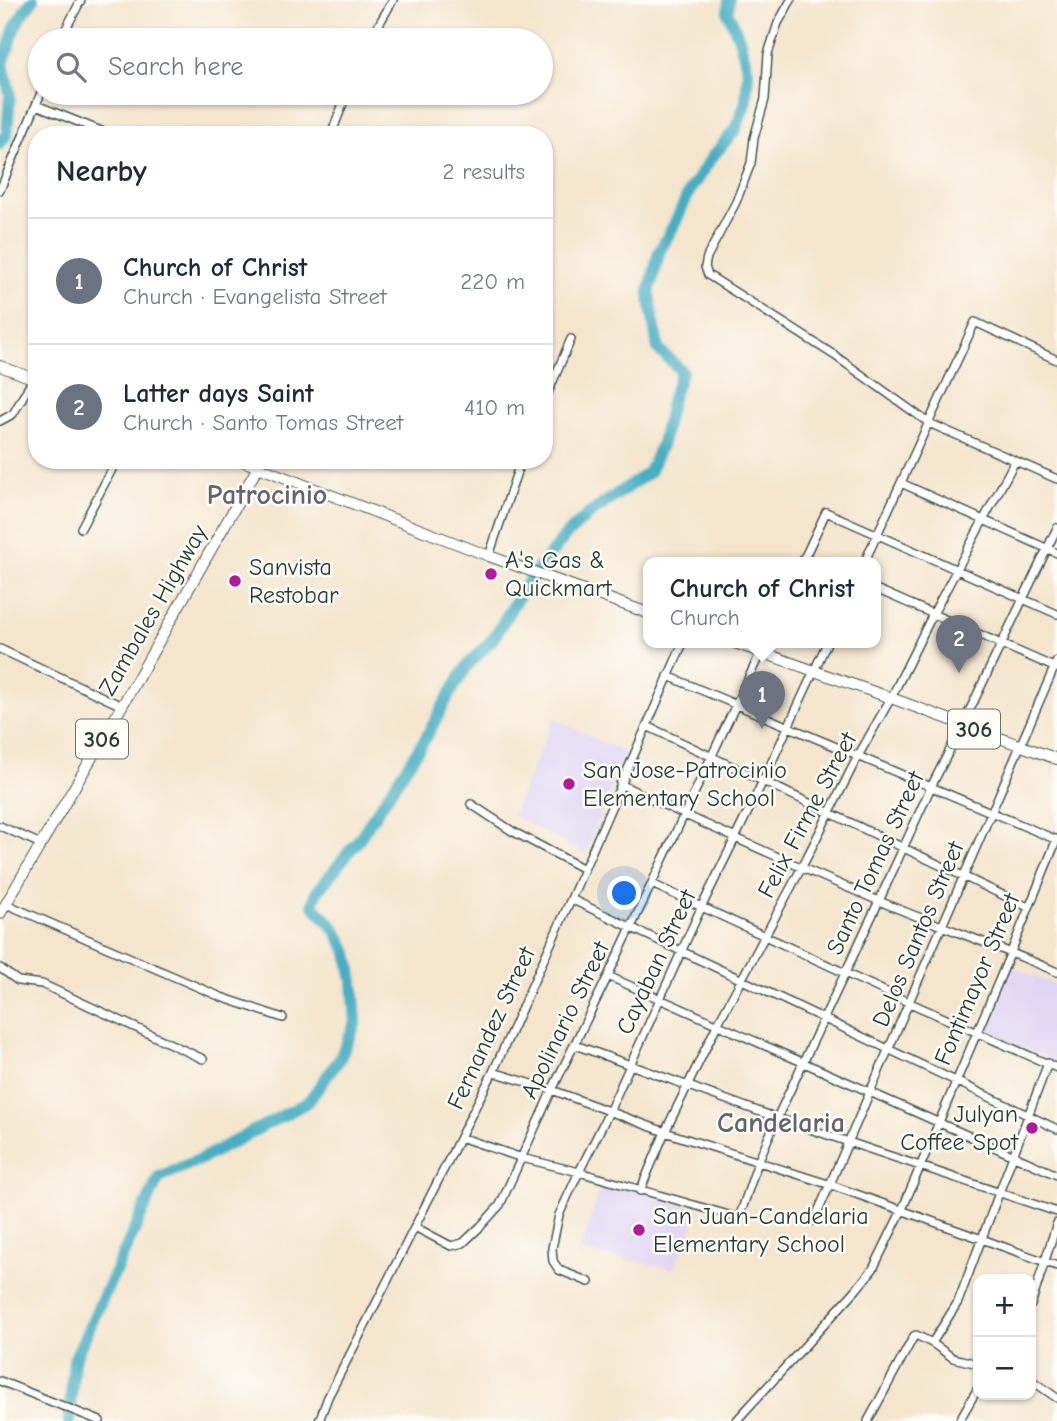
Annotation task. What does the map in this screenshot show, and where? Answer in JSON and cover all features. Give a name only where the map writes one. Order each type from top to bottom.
[{"type":"main road","points":[[0,366],[28,377]]},
{"type":"main road","name":"Zambales Highway","points":[[0,914],[257,469]]},
{"type":"main road","points":[[263,469],[489,556],[643,611]]},
{"type":"main road","name":"306","points":[[763,648],[814,671],[1057,759]]},
{"type":"street","points":[[66,28],[80,0]]},
{"type":"street","points":[[377,28],[393,0]]},
{"type":"street","points":[[780,0],[790,3],[778,23],[768,54],[765,99],[754,138],[751,163],[736,202],[707,257],[705,267],[708,275],[834,355],[929,423],[1057,479]]},
{"type":"street","points":[[0,190],[36,105],[88,126]]},
{"type":"street","points":[[334,126],[342,105]]},
{"type":"street","points":[[867,557],[975,322],[1057,360]]},
{"type":"street","points":[[553,381],[571,338]]},
{"type":"street","points":[[0,421],[13,414],[28,391]]},
{"type":"street","name":"Felix Firme Street","points":[[640,1191],[686,1086],[717,1025],[1015,461]]},
{"type":"street","points":[[81,527],[112,469]]},
{"type":"street","points":[[489,556],[518,469]]},
{"type":"street","points":[[901,483],[1057,553]]},
{"type":"street","points":[[804,557],[826,512],[1057,614]]},
{"type":"street","name":"Santo Tomas Street","points":[[640,1191],[739,1218],[758,1162],[777,1118],[931,787],[1057,528]]},
{"type":"street","points":[[881,591],[1056,665]]},
{"type":"street","name":"Fernandez Street","points":[[319,1421],[334,1386],[493,1072],[681,648]]},
{"type":"street","name":"Apolinario Street","points":[[415,1227],[451,1245],[463,1243],[500,1205],[763,648]]},
{"type":"street","name":"Cayaban Street","points":[[589,1282],[559,1270],[553,1261],[552,1248],[559,1215],[825,648]]},
{"type":"street","points":[[0,649],[122,706]]},
{"type":"street","name":"Delos Santos Street","points":[[814,1221],[1056,665]]},
{"type":"street","points":[[668,676],[1057,839]]},
{"type":"street","points":[[647,726],[1028,907]]},
{"type":"street","points":[[620,784],[879,901],[1057,972]]},
{"type":"street","points":[[471,804],[512,831],[584,869]]},
{"type":"street","points":[[0,826],[41,844]]},
{"type":"street","name":"Fontimayor Street","points":[[736,1421],[873,1269],[901,1212],[1057,839]]},
{"type":"street","points":[[652,884],[910,1003],[1057,1066]]},
{"type":"street","points":[[571,899],[1057,1129]]},
{"type":"street","points":[[6,904],[221,997],[283,1018]]},
{"type":"street","points":[[0,968],[18,981],[42,984],[203,1059]]},
{"type":"street","points":[[608,976],[1057,1175]]},
{"type":"street","points":[[575,1045],[777,1118],[1057,1212]]},
{"type":"street","points":[[932,1343],[958,1302],[1048,1063]]},
{"type":"street","points":[[493,1072],[552,1090],[665,1132],[831,1185],[1057,1266]]},
{"type":"street","points":[[460,1137],[522,1158],[640,1191]]},
{"type":"street","points":[[1036,1290],[1057,1223]]},
{"type":"street","points":[[868,1421],[914,1336],[932,1343],[953,1357],[973,1363]]},
{"type":"street","points":[[0,1381],[100,1421]]},
{"type":"street","points":[[1036,1383],[1057,1398]]},
{"type":"street","points":[[959,1421],[973,1397]]},
{"type":"shaded area","name":"San Jose-Patrocinio Elementary School","points":[[554,718],[625,753],[585,854],[512,815]]},
{"type":"shaded area","points":[[1011,966],[1057,986],[1055,1061],[983,1030]]},
{"type":"shaded area","name":"San Juan-Candelaria Elementary School","points":[[602,1181],[700,1210],[673,1269],[581,1251]]},
{"type":"waterway","points":[[0,144],[7,134],[10,94],[3,64],[15,27],[33,0]]},
{"type":"waterway","points":[[69,1421],[74,1360],[159,1177],[203,1158],[308,1102],[339,1060],[356,1022],[353,982],[348,953],[335,929],[313,905],[316,893],[357,842],[427,736],[467,666],[493,639],[531,578],[566,535],[589,514],[649,472],[662,443],[672,398],[682,371],[658,349],[649,293],[659,252],[690,190],[712,157],[736,129],[746,101],[748,71],[728,12],[729,0]]},
{"type":"place","name":"A's Gas & Quickmart","points":[[491,574]]},
{"type":"place","name":"Sanvista Restobar","points":[[235,581]]},
{"type":"place","name":"Latter days Saint","points":[[959,673]]},
{"type":"place","name":"Church of Christ","points":[[762,729]]},
{"type":"place","name":"San Jose-Patrocinio Elementary School","points":[[569,784]]},
{"type":"place","name":"Julyan Coffee Spot","points":[[1032,1128]]},
{"type":"place","name":"San Juan-Candelaria Elementary School","points":[[639,1230]]},
{"type":"district","name":"Patrocinio","points":[[267,495]]},
{"type":"district","name":"Candelaria","points":[[781,1123]]}]
